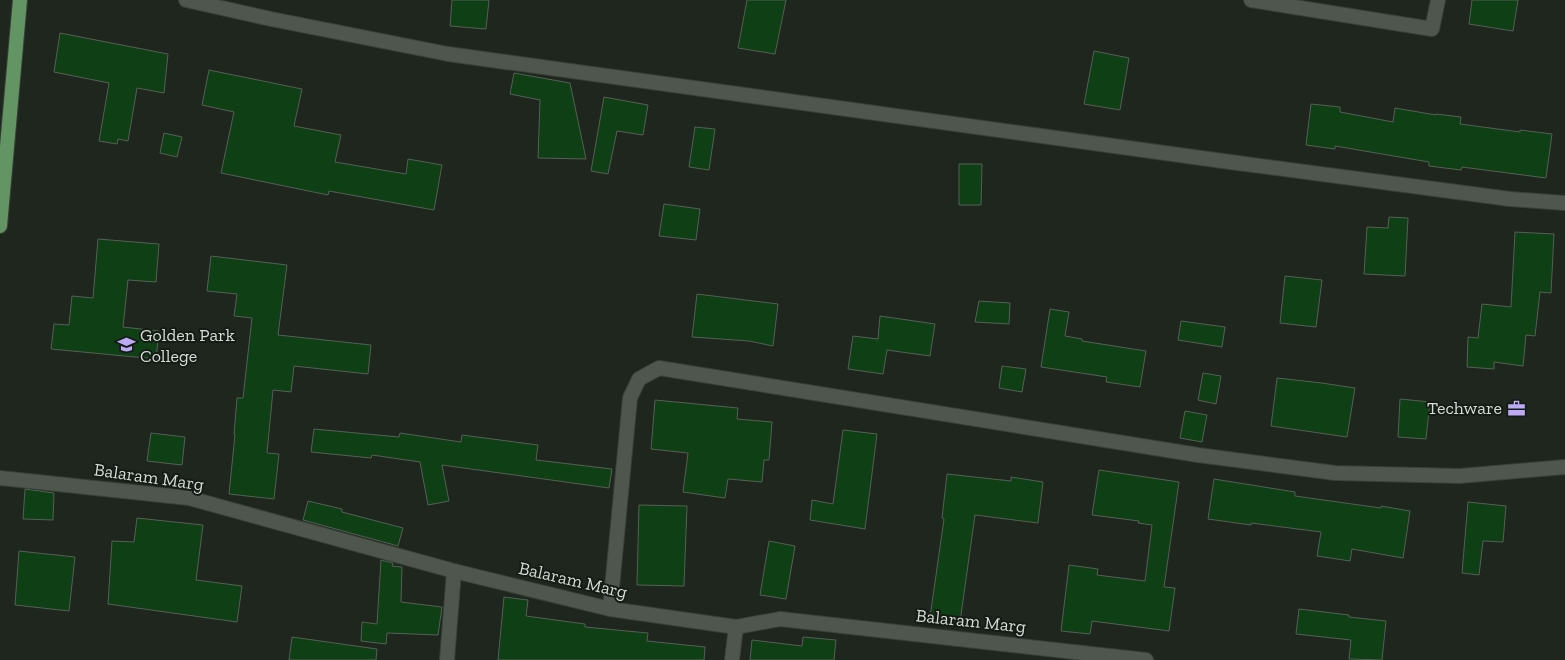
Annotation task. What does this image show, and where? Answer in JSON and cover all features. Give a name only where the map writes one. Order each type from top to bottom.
[{"type":"main road","points":[[0,226],[20,0]]},
{"type":"street","points":[[186,0],[272,20],[448,54],[1394,184],[1510,199],[1565,203]]},
{"type":"street","points":[[1250,0],[1432,30],[1438,0]]},
{"type":"street","points":[[610,609],[630,398],[638,379],[658,368],[1179,452],[1335,474],[1460,476],[1565,467]]},
{"type":"street","name":"Balaram Marg","points":[[0,478],[189,498],[454,571],[610,609],[736,627],[780,619],[1146,660]]},
{"type":"street","points":[[447,660],[454,571]]},
{"type":"street","points":[[732,660],[736,627]]},
{"type":"building","points":[[452,0],[489,0],[486,29],[450,26]]},
{"type":"building","points":[[747,0],[786,0],[775,54],[738,48]]},
{"type":"building","points":[[1472,0],[1518,0],[1513,31],[1469,24]]},
{"type":"building","points":[[60,33],[168,54],[164,93],[137,88],[128,141],[118,139],[117,144],[99,141],[109,83],[54,72]]},
{"type":"building","points":[[1094,51],[1129,58],[1120,110],[1084,104]]},
{"type":"building","points":[[209,70],[302,89],[294,126],[341,135],[335,162],[406,174],[408,159],[442,165],[434,210],[329,191],[328,195],[221,173],[234,112],[202,105]]},
{"type":"building","points":[[514,73],[570,83],[586,159],[538,158],[540,100],[510,94]]},
{"type":"building","points":[[604,97],[648,105],[643,135],[617,131],[608,174],[591,171]]},
{"type":"building","points":[[1311,104],[1340,107],[1340,112],[1393,122],[1395,108],[1461,117],[1460,124],[1552,134],[1546,178],[1462,167],[1461,170],[1429,166],[1429,162],[1335,146],[1335,149],[1306,145]]},
{"type":"building","points":[[695,127],[715,129],[709,170],[689,167]]},
{"type":"building","points":[[164,133],[182,137],[177,157],[160,153]]},
{"type":"building","points":[[959,164],[982,164],[981,205],[959,205]]},
{"type":"building","points":[[664,204],[700,209],[696,240],[659,236]]},
{"type":"building","points":[[1389,217],[1408,218],[1405,276],[1364,274],[1367,227],[1388,228]]},
{"type":"building","points":[[1515,232],[1554,234],[1551,293],[1540,292],[1535,336],[1526,335],[1523,366],[1494,362],[1494,369],[1467,367],[1468,337],[1478,338],[1482,304],[1511,307]]},
{"type":"building","points":[[98,239],[159,244],[156,282],[128,280],[123,327],[159,331],[156,359],[51,349],[54,324],[69,325],[72,296],[93,298]]},
{"type":"building","points":[[211,256],[287,265],[278,335],[371,345],[368,374],[294,366],[291,392],[273,390],[267,453],[279,454],[274,499],[229,494],[237,398],[243,398],[252,318],[234,316],[237,294],[207,291]]},
{"type":"building","points":[[1285,276],[1322,280],[1316,327],[1280,323]]},
{"type":"building","points":[[697,294],[778,304],[773,346],[749,341],[692,337]]},
{"type":"building","points":[[979,301],[1010,303],[1009,324],[975,322]]},
{"type":"building","points":[[1050,309],[1069,312],[1065,336],[1082,339],[1082,341],[1146,351],[1140,387],[1106,382],[1107,377],[1041,367]]},
{"type":"building","points":[[880,316],[935,324],[930,356],[887,350],[883,374],[848,369],[853,336],[878,339]]},
{"type":"building","points":[[1181,321],[1225,327],[1222,347],[1178,340]]},
{"type":"building","points":[[1002,366],[1026,369],[1022,392],[999,388]]},
{"type":"building","points":[[1203,373],[1221,376],[1216,404],[1198,400]]},
{"type":"building","points":[[1277,378],[1355,388],[1347,437],[1271,426]]},
{"type":"building","points":[[1400,399],[1430,402],[1426,439],[1398,437]]},
{"type":"building","points":[[655,400],[738,408],[737,419],[772,422],[769,460],[764,460],[762,482],[728,479],[725,498],[683,492],[688,453],[651,449]]},
{"type":"building","points":[[1185,411],[1207,415],[1202,442],[1180,438]]},
{"type":"building","points":[[314,429],[399,437],[400,433],[461,442],[462,435],[538,445],[536,460],[612,469],[609,488],[442,465],[449,501],[428,505],[420,462],[372,455],[371,458],[311,452]]},
{"type":"building","points":[[843,430],[877,434],[865,529],[810,520],[812,500],[833,504]]},
{"type":"building","points":[[151,433],[185,437],[182,465],[147,461]]},
{"type":"building","points":[[1099,470],[1179,482],[1164,587],[1175,588],[1169,631],[1092,621],[1090,634],[1061,631],[1069,565],[1098,569],[1097,575],[1145,581],[1152,525],[1138,523],[1139,521],[1092,515]]},
{"type":"building","points":[[947,474],[1011,481],[1011,477],[1043,482],[1038,523],[975,515],[960,622],[930,617],[944,519],[942,518]]},
{"type":"building","points":[[1214,479],[1295,492],[1295,496],[1410,511],[1403,558],[1352,549],[1350,561],[1317,556],[1321,532],[1208,519]]},
{"type":"building","points":[[25,489],[54,493],[53,520],[23,519]]},
{"type":"building","points":[[308,501],[342,509],[342,512],[403,528],[398,546],[303,520]]},
{"type":"building","points":[[1468,502],[1506,506],[1503,542],[1483,541],[1479,575],[1462,573]]},
{"type":"building","points":[[639,505],[687,506],[684,586],[637,585]]},
{"type":"building","points":[[137,518],[203,525],[196,580],[242,586],[237,622],[108,604],[112,541],[134,542]]},
{"type":"building","points":[[769,541],[795,546],[786,599],[760,595]]},
{"type":"building","points":[[19,551],[75,557],[69,611],[15,605]]},
{"type":"building","points":[[381,560],[393,563],[392,566],[402,567],[401,602],[442,607],[438,635],[387,633],[386,644],[361,641],[362,622],[377,624]]},
{"type":"building","points":[[504,597],[528,600],[526,616],[585,624],[585,627],[648,633],[647,641],[705,647],[704,660],[498,660]]},
{"type":"building","points":[[1299,609],[1386,621],[1382,660],[1349,659],[1351,640],[1296,634]]},
{"type":"building","points":[[292,637],[377,649],[376,660],[289,660]]},
{"type":"building","points":[[803,637],[836,640],[834,660],[750,660],[752,640],[802,646]]},
{"type":"place","name":"Golden Park College","points":[[126,345]]},
{"type":"place","name":"Techware","points":[[1516,408]]}]
